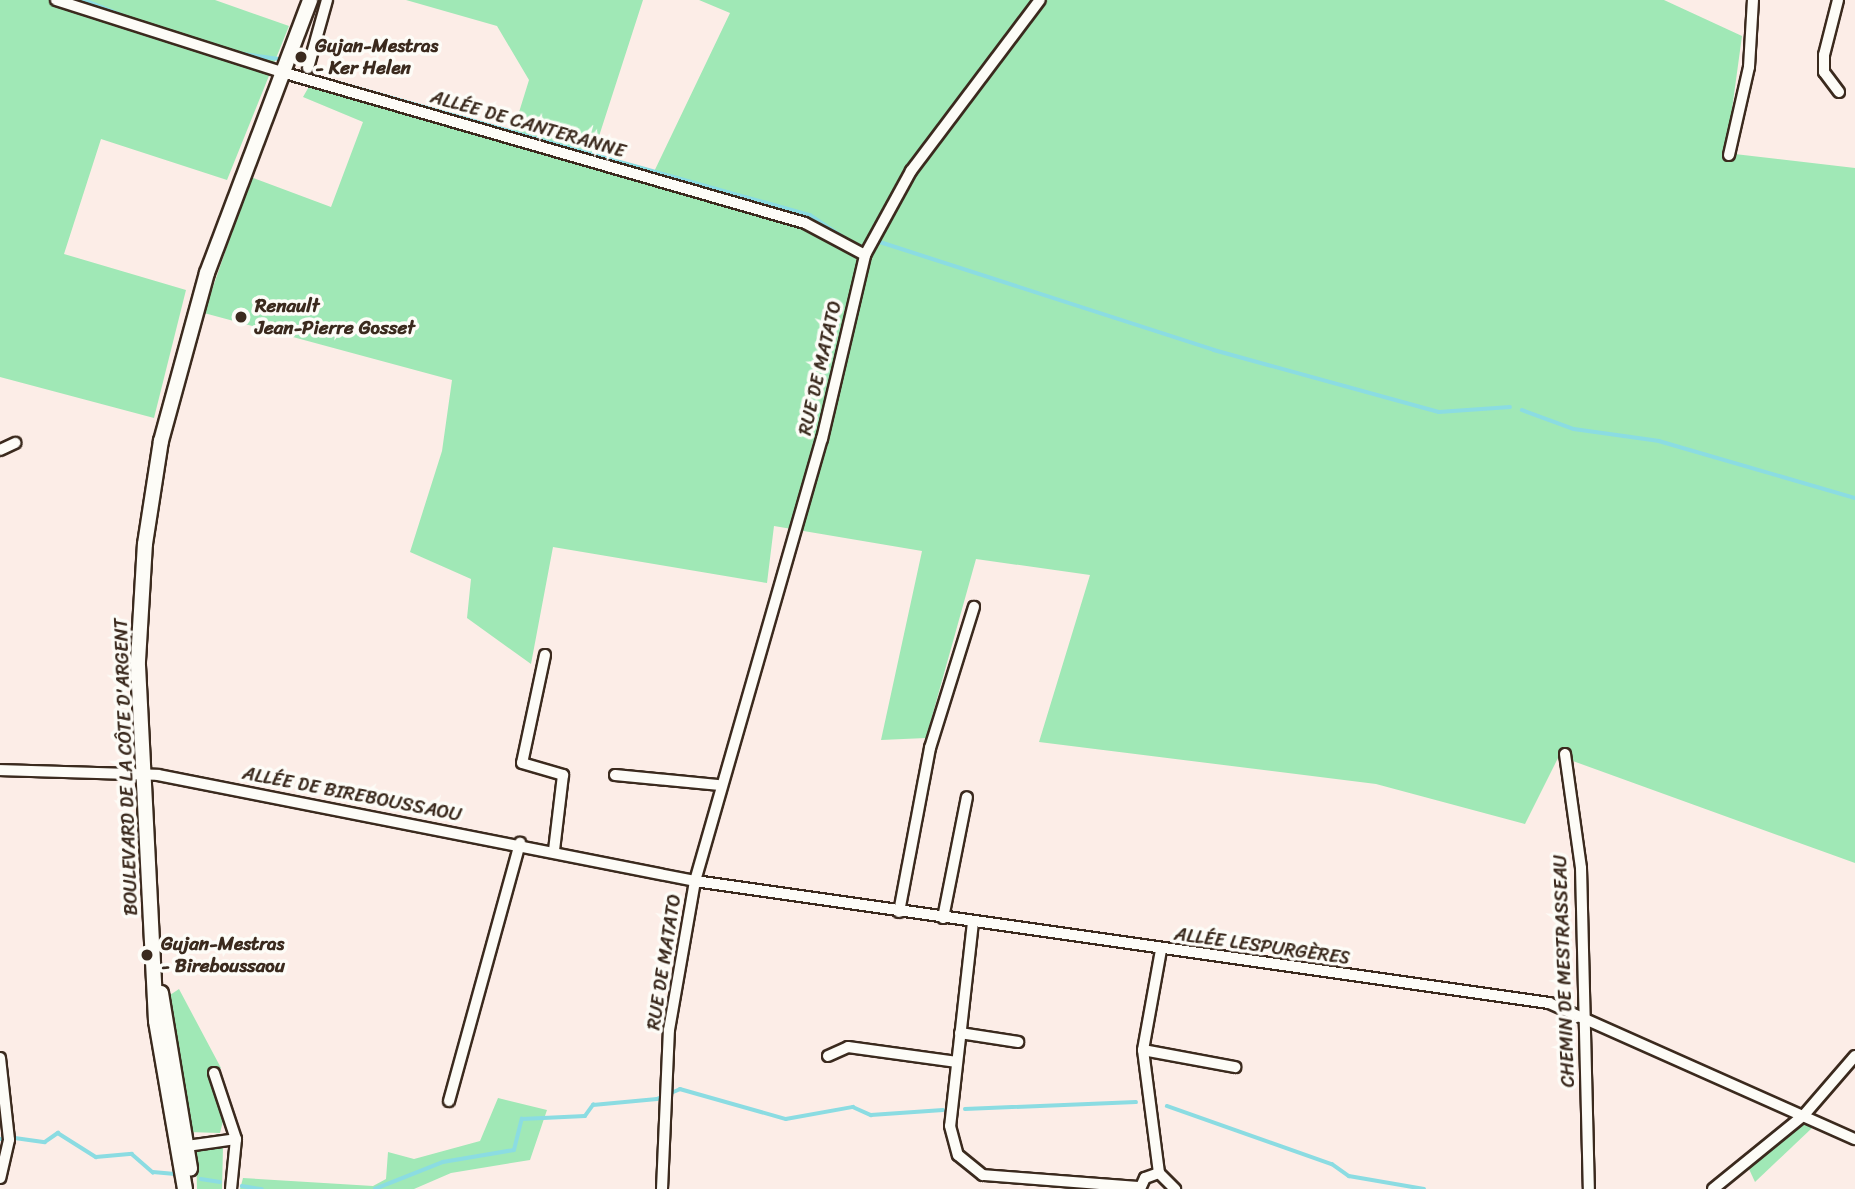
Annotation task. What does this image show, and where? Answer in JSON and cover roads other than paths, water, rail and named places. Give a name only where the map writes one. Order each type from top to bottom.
[{"type":"main road","name":"BOULEVARD DE LA CÔTE D'ARGENT","points":[[191,1189],[156,978],[143,773],[141,585],[161,441],[216,244],[285,73],[310,0]]},
{"type":"main road","name":"BOULEVARD DE LA CÔTE D'ARGENT","points":[[182,1147],[185,1189]]},
{"type":"street","name":"ALLÉE DE CANTERANNE","points":[[56,0],[285,73],[805,223],[865,255]]},
{"type":"street","points":[[308,68],[327,0]]},
{"type":"street","name":"RUE DE MATATO","points":[[662,1189],[670,1101],[669,1030],[695,881],[718,785],[822,439],[865,255],[911,171],[1040,0]]},
{"type":"street","points":[[1728,155],[1749,67],[1753,0]]},
{"type":"street","points":[[1838,0],[1824,55],[1824,72],[1839,92]]},
{"type":"street","points":[[0,450],[15,443]]},
{"type":"street","points":[[899,912],[930,748],[974,607]]},
{"type":"street","points":[[545,654],[523,763],[563,775],[554,851]]},
{"type":"street","name":"CHEMIN DE MESTRASSEAU","points":[[1565,754],[1581,868],[1589,1189]]},
{"type":"street","name":"ALLÉE DE BIREBOUSSAOU","points":[[0,770],[143,773],[520,843],[695,881]]},
{"type":"street","points":[[615,775],[718,785]]},
{"type":"street","points":[[943,918],[967,797]]},
{"type":"street","points":[[449,1101],[520,843]]},
{"type":"street","name":"ALLÉE LESPURGÈRES","points":[[695,881],[1161,950],[1524,998],[1583,1018],[1855,1139]]},
{"type":"street","points":[[973,922],[952,1116],[958,1154],[984,1175],[1140,1188],[1159,1173]]},
{"type":"street","points":[[1161,950],[1143,1051],[1159,1173],[1175,1189]]},
{"type":"street","points":[[960,1033],[1018,1042]]},
{"type":"street","points":[[828,1056],[848,1047],[957,1062]]},
{"type":"street","points":[[1143,1051],[1235,1067]]},
{"type":"street","points":[[1713,1189],[1804,1115],[1855,1056]]},
{"type":"street","points":[[0,1058],[9,1140],[0,1178]]},
{"type":"street","points":[[214,1073],[236,1139],[231,1189]]},
{"type":"street","points":[[182,1147],[236,1139]]},
{"type":"waterway","points":[[84,0],[142,23]]},
{"type":"waterway","points":[[237,53],[279,59]]},
{"type":"waterway","points":[[314,76],[810,215],[857,246]]},
{"type":"waterway","points":[[877,241],[1214,350],[1439,412],[1510,407]]},
{"type":"waterway","points":[[1522,410],[1574,429],[1659,441],[1855,498]]},
{"type":"waterway","points":[[375,1189],[443,1162],[514,1150],[522,1119],[585,1116],[593,1105],[657,1099],[680,1089],[786,1119],[853,1107],[871,1115],[943,1110]]},
{"type":"waterway","points":[[965,1109],[1136,1102]]},
{"type":"waterway","points":[[1167,1106],[1332,1164],[1349,1176],[1424,1189]]},
{"type":"waterway","points":[[15,1138],[45,1142],[58,1133],[96,1157],[132,1154],[153,1172],[175,1174]]},
{"type":"waterway","points":[[201,1179],[220,1182]]},
{"type":"waterway","points":[[242,1186],[262,1189]]},
{"type":"place","name":"Gujan-Mestras - Ker Helen","points":[[301,57]]},
{"type":"place","name":"Renault Jean-Pierre Gosset","points":[[241,317]]},
{"type":"place","name":"Gujan-Mestras - Bireboussaou","points":[[147,955]]}]
